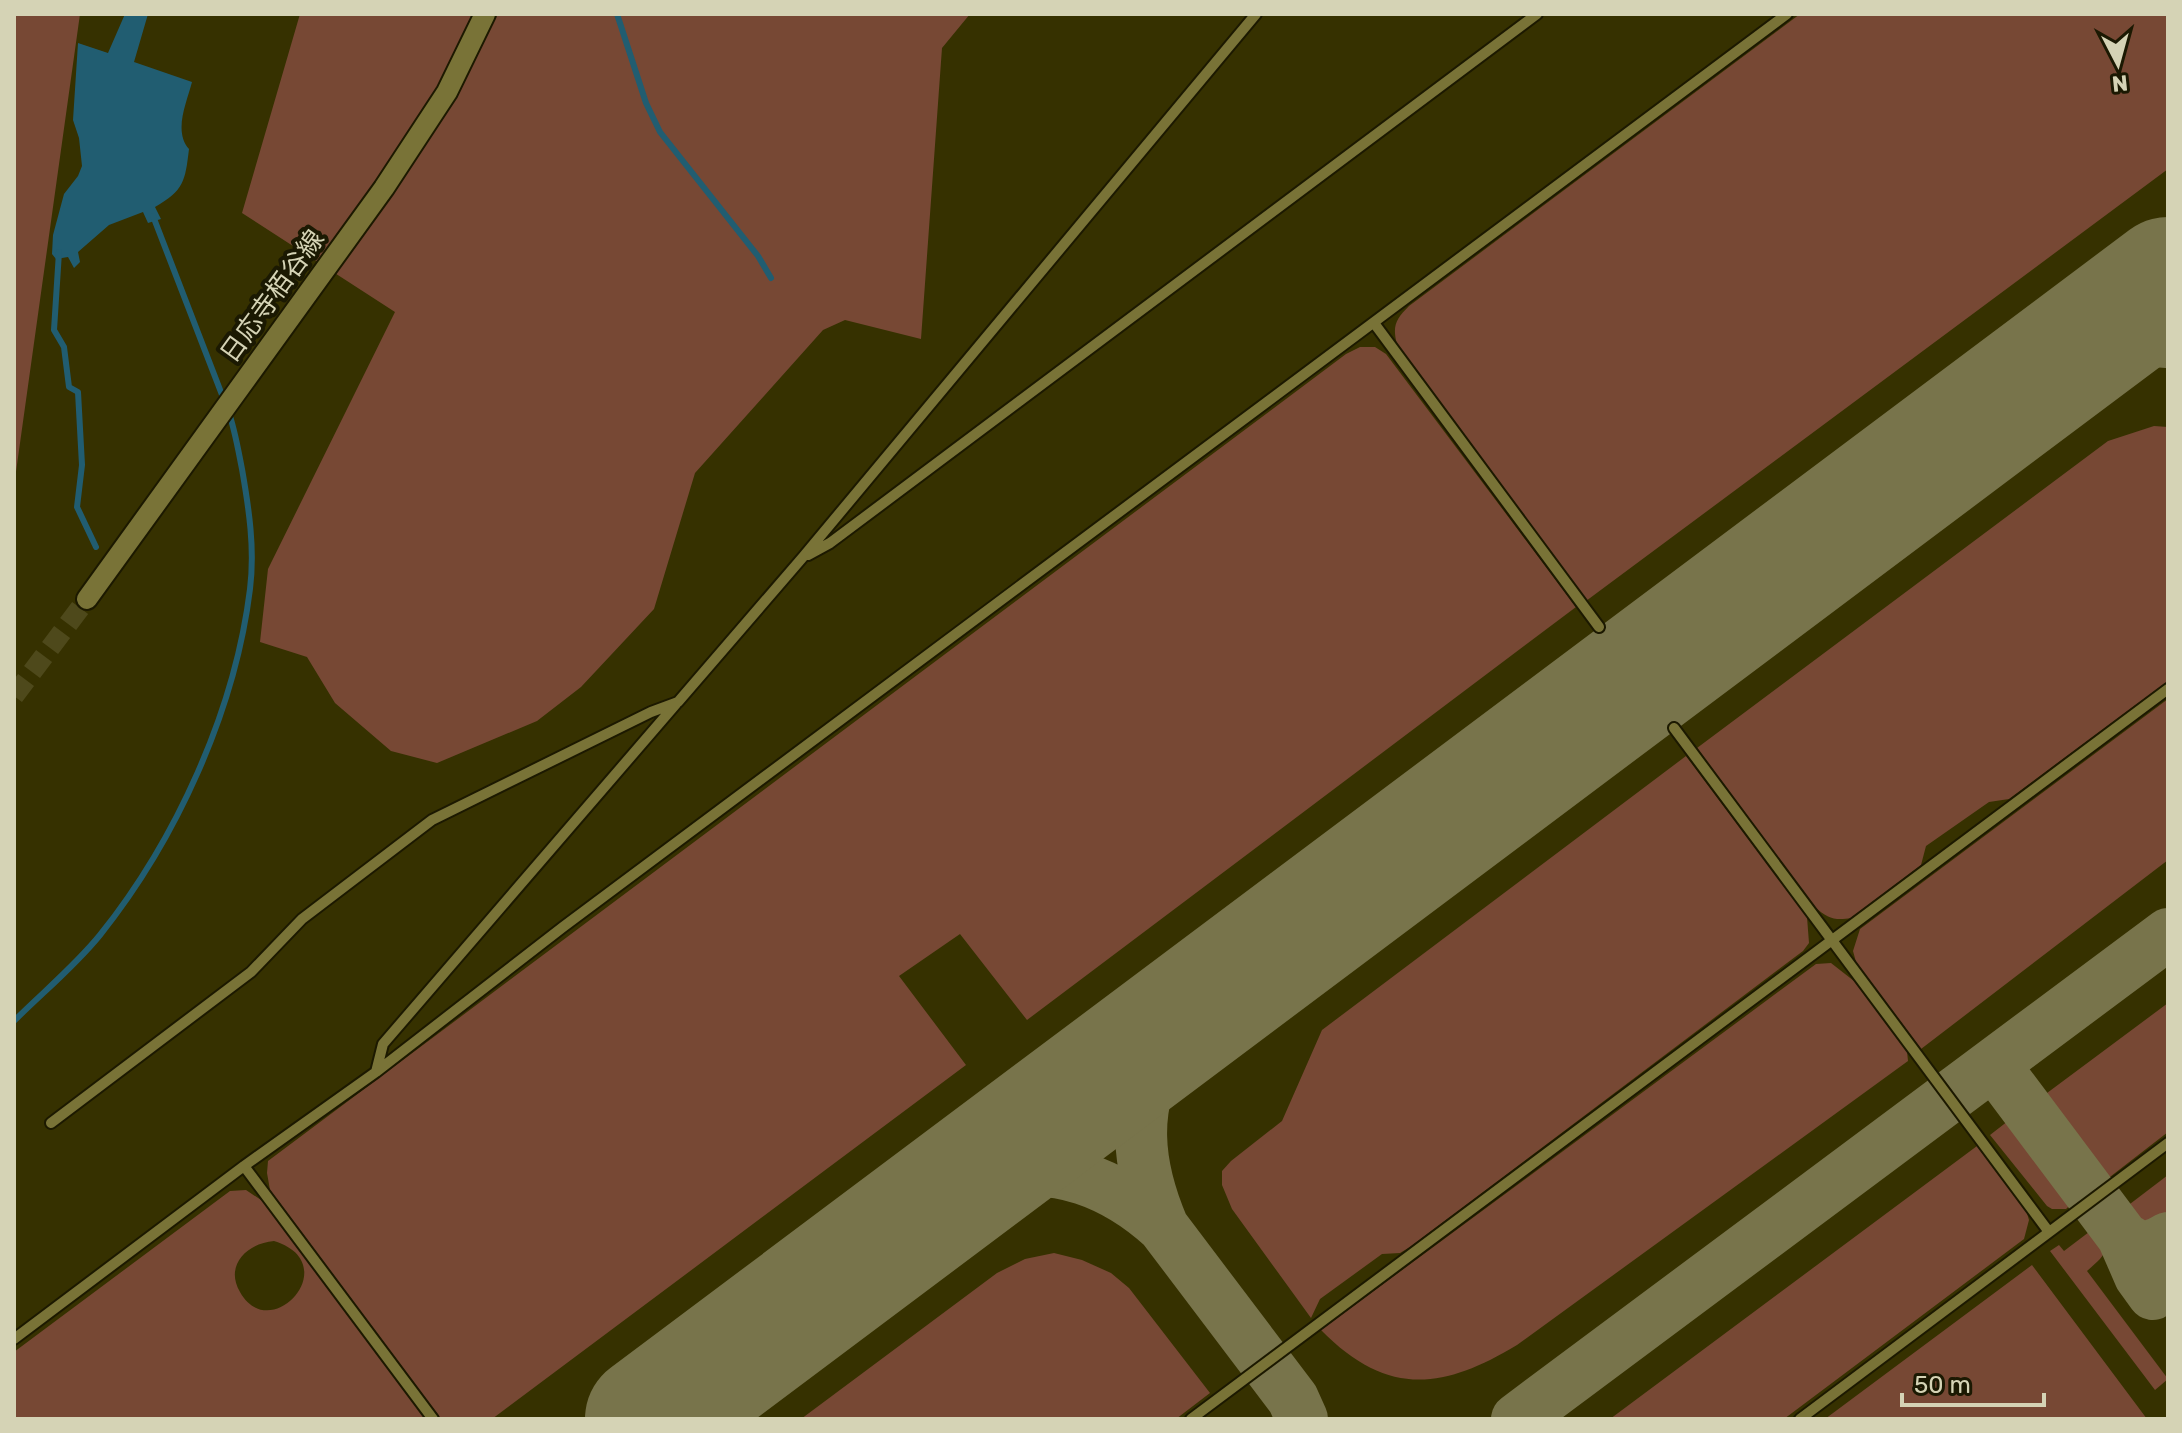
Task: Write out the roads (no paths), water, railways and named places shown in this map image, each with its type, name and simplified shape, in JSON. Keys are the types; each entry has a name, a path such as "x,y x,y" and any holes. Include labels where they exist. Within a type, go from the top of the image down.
{"main road":[{"name":"日応寺栢谷線","path":"87,599 243,379 384,188 447,92 485,14"}],"lane":[{"path":"376,1072 383,1044 803,557 1256,14"},
{"path":"803,557 830,543 1537,14"},
{"path":"14,1339 244,1166 376,1072 575,918 1787,14"},
{"path":"1374,323 1599,627"},
{"path":"1191,1419 2168,689"},
{"path":"51,1123 251,972 302,919 432,820 651,712 678,702"},
{"path":"1674,728 2049,1232"},
{"path":"1800,1419 2168,1143"},
{"path":"244,1166 433,1419"}],"water":[{"path":"125,14 148,14 134,62 192,82 182,125 184,142 189,149 186,170 177,190 155,207 161,219 148,223 143,212 109,225 78,252 80,262 74,268 68,257 56,259 52,254 53,235 64,194 82,166 79,138 73,120 78,43 108,53"}],"waterway":[{"path":"617,14 646,103 660,132 758,256 771,278"},
{"path":"153,216 224,400"},
{"path":"59,252 54,330 64,347 69,387 78,392 82,465 77,507 96,547"},
{"path":"14,1021 90,946 128,898 177,816 216,727 242,635 251,574 252,544 247,499 228,410"}],"tunnel":[{"path":"14,696 87,599"}]}
